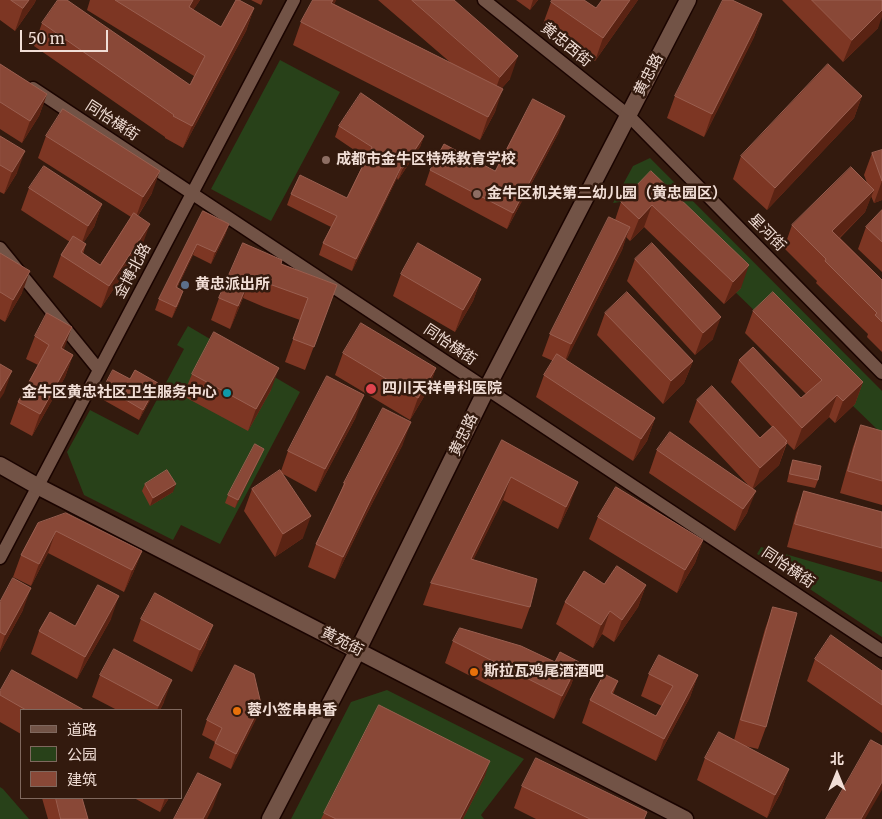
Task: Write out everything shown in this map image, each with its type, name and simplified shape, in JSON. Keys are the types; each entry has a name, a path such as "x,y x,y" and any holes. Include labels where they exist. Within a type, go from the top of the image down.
{"street":[{"name":"金博北路","path":"0,558 294,0"},
{"name":"黄忠西街","path":"484,0 629,116"},
{"name":"黄忠路","path":"270,819 358,650 487,388 688,0"},
{"name":"同怡横街","path":"24,82 882,650"},
{"name":"星河街","path":"629,116 882,373"},
{"path":"0,248 99,370"},
{"name":"黄苑街","path":"0,466 685,819"}],"green space":[{"path":"280,60 340,92 271,221 211,189"},
{"path":"650,158 882,391 882,434 639,199 613,203 633,166"},
{"path":"188,326 300,392 220,544 181,525 173,540 84,495 67,452 90,410 138,435 184,349 177,345"},
{"path":"761,547 882,582 882,637 757,554"},
{"path":"387,690 524,759 481,815 484,819 291,819 351,702"},
{"path":"0,787 3,789 29,819 0,819"}],"building":[{"path":"11,0 29,0 23,8"},
{"path":"58,0 67,0 190,85 205,56 115,0 193,0 189,7 221,27 236,0 254,8 192,126 173,116 42,23"},
{"path":"313,0 333,0 331,3 503,89 488,117 301,22"},
{"path":"412,0 454,0 518,56 500,77"},
{"path":"552,0 584,0 596,8 602,0 630,0 603,38 551,2"},
{"path":"723,0 732,0 762,14 712,114 675,96"},
{"path":"812,0 881,0 882,10 852,40"},
{"path":"0,64 47,94 30,121 0,102"},
{"path":"828,64 862,96 775,188 741,156"},
{"path":"361,93 424,136 403,168 401,167 356,259 323,243 337,216 291,194 300,175 347,198 372,147 339,126"},
{"path":"533,99 565,116 513,213 430,170 444,144 495,171"},
{"path":"63,109 160,171 143,197 46,136"},
{"path":"0,136 25,151 12,172 0,165"},
{"path":"882,150 882,181 872,153"},
{"path":"44,166 102,204 88,226 29,188"},
{"path":"851,167 874,190 832,231 882,280 882,322 875,315 877,313 792,225"},
{"path":"651,171 749,265 733,282 652,205 639,219 621,202"},
{"path":"882,210 882,242 866,227"},
{"path":"203,211 229,224 215,252 197,244 176,287 183,291 176,307 159,299"},
{"path":"134,213 150,224 109,286 61,255 73,236 86,244 81,252 100,265"},
{"path":"609,217 630,227 571,344 550,334"},
{"path":"243,243 282,260 281,264 337,285 314,347 293,339 308,298 251,276 238,306 219,298"},
{"path":"418,243 481,279 463,310 401,274"},
{"path":"652,243 721,317 703,333 635,259"},
{"path":"0,253 30,271 13,300 0,292"},
{"path":"627,292 693,361 671,381 605,313"},
{"path":"773,292 863,382 843,401 837,395 802,428 739,360 753,347 801,398 822,380 753,311"},
{"path":"47,313 72,327 61,348 73,355 40,414 18,402 49,345 35,336"},
{"path":"361,323 436,368 418,398 343,353"},
{"path":"214,332 279,368 256,409 192,374"},
{"path":"557,354 655,418 641,439 544,375"},
{"path":"0,364 12,371 0,391"},
{"path":"113,370 130,379 135,370 158,383 143,410 104,387"},
{"path":"327,376 364,395 325,469 288,451"},
{"path":"712,386 760,438 773,426 787,441 760,468 697,400"},
{"path":"383,408 411,422 343,557 316,544 344,483"},
{"path":"861,425 882,431 882,481 848,471"},
{"path":"670,432 756,491 743,509 657,450"},
{"path":"502,440 578,482 566,507 511,477 471,559 537,579 530,607 431,583"},
{"path":"255,444 264,449 238,500 228,495"},
{"path":"793,460 821,466 818,480 790,474"},
{"path":"167,470 176,484 153,498 145,484"},
{"path":"280,470 311,516 283,534 252,489"},
{"path":"616,487 703,540 685,570 598,517"},
{"path":"804,491 882,512 882,548 795,524"},
{"path":"66,513 142,551 132,570 56,531 39,564 21,555 38,523"},
{"path":"617,566 646,585 622,620 610,611 601,625 565,602 584,571 604,584"},
{"path":"13,578 31,588 5,635 0,632 0,602"},
{"path":"98,585 119,596 85,657 39,631 50,612 75,626"},
{"path":"155,593 213,625 200,650 141,619"},
{"path":"773,607 797,613 766,727 741,720"},
{"path":"460,628 521,646 555,662 560,652 579,662 562,696 453,641"},
{"path":"831,635 882,671 882,705 815,659"},
{"path":"114,649 172,680 158,706 100,675"},
{"path":"659,655 698,675 664,739 590,700 604,674 618,681 611,693 656,716 673,686 649,674"},
{"path":"235,665 254,674 261,704 236,754 215,743 222,728 207,720"},
{"path":"12,670 82,709 24,709 0,695 0,691"},
{"path":"379,705 490,761 460,819 336,819 324,813"},
{"path":"719,732 789,769 775,795 705,758"},
{"path":"871,740 882,746 882,782 861,819 826,819"},
{"path":"536,758 647,812 644,819 590,819 522,786"},
{"path":"198,773 221,784 203,819 174,819"},
{"path":"56,799 82,799 88,819 61,819"}],"place":[{"name":"成都市金牛区特殊教育学校","path":"326,160"},
{"name":"金牛区机关第二幼儿园（黄忠园区）","path":"477,194"},
{"name":"黄忠派出所","path":"185,285"},
{"name":"四川天祥骨科医院","path":"371,389"},
{"name":"金牛区黄忠社区卫生服务中心","path":"227,393"},
{"name":"斯拉瓦鸡尾酒酒吧","path":"474,672"},
{"name":"蓉小签串串香","path":"237,711"}]}
